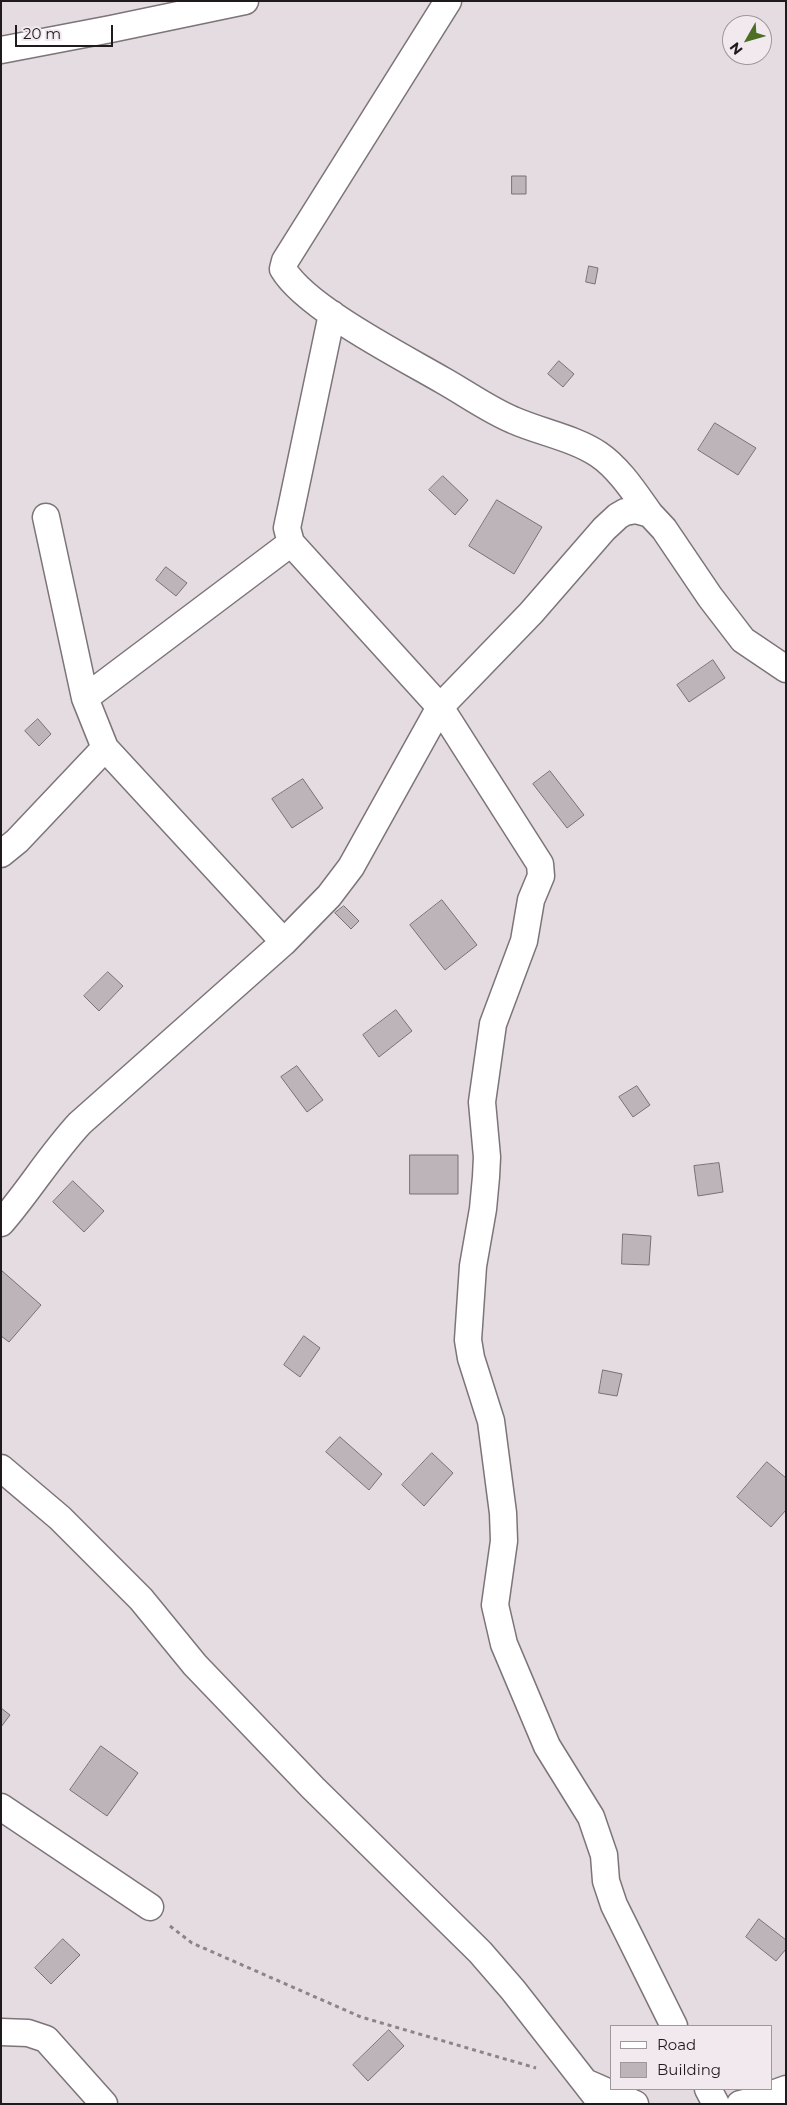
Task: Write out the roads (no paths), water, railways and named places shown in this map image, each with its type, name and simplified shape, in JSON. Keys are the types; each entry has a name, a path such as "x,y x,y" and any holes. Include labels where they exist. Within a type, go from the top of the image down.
{"street":[{"path":"1,50 111,30 245,1"},
{"path":"448,1 285,261 283,269 290,280 332,314 511,419 600,455 625,481 664,529 710,598 743,640 786,669"},
{"path":"332,314 290,510 287,528 291,543 440,707 528,848 539,860 541,870 531,900 524,941 493,1024 482,1102 487,1157 486,1177 474,1266 468,1340 471,1358 491,1422 503,1513 504,1541 495,1605 504,1644 547,1746 591,1817 604,1855 606,1880 626,1934 673,2025"},
{"path":"1,1224 22,1199 63,1141 80,1123 284,942 329,896 351,867 440,707 531,613 604,529 618,516 625,512 636,510 650,514"},
{"path":"46,517 85,698 105,748 284,942"},
{"path":"85,698 291,543"},
{"path":"1,854 17,841 105,748"},
{"path":"1,1468 60,1518 141,1599 195,1665 306,1781 480,1952 594,2094 635,2104"},
{"path":"1,1807 150,1907"},
{"path":"1,2032 28,2033 46,2039 104,2104"},
{"path":"740,2104 786,2089"},
{"path":"709,2090 716,2104"}]}
